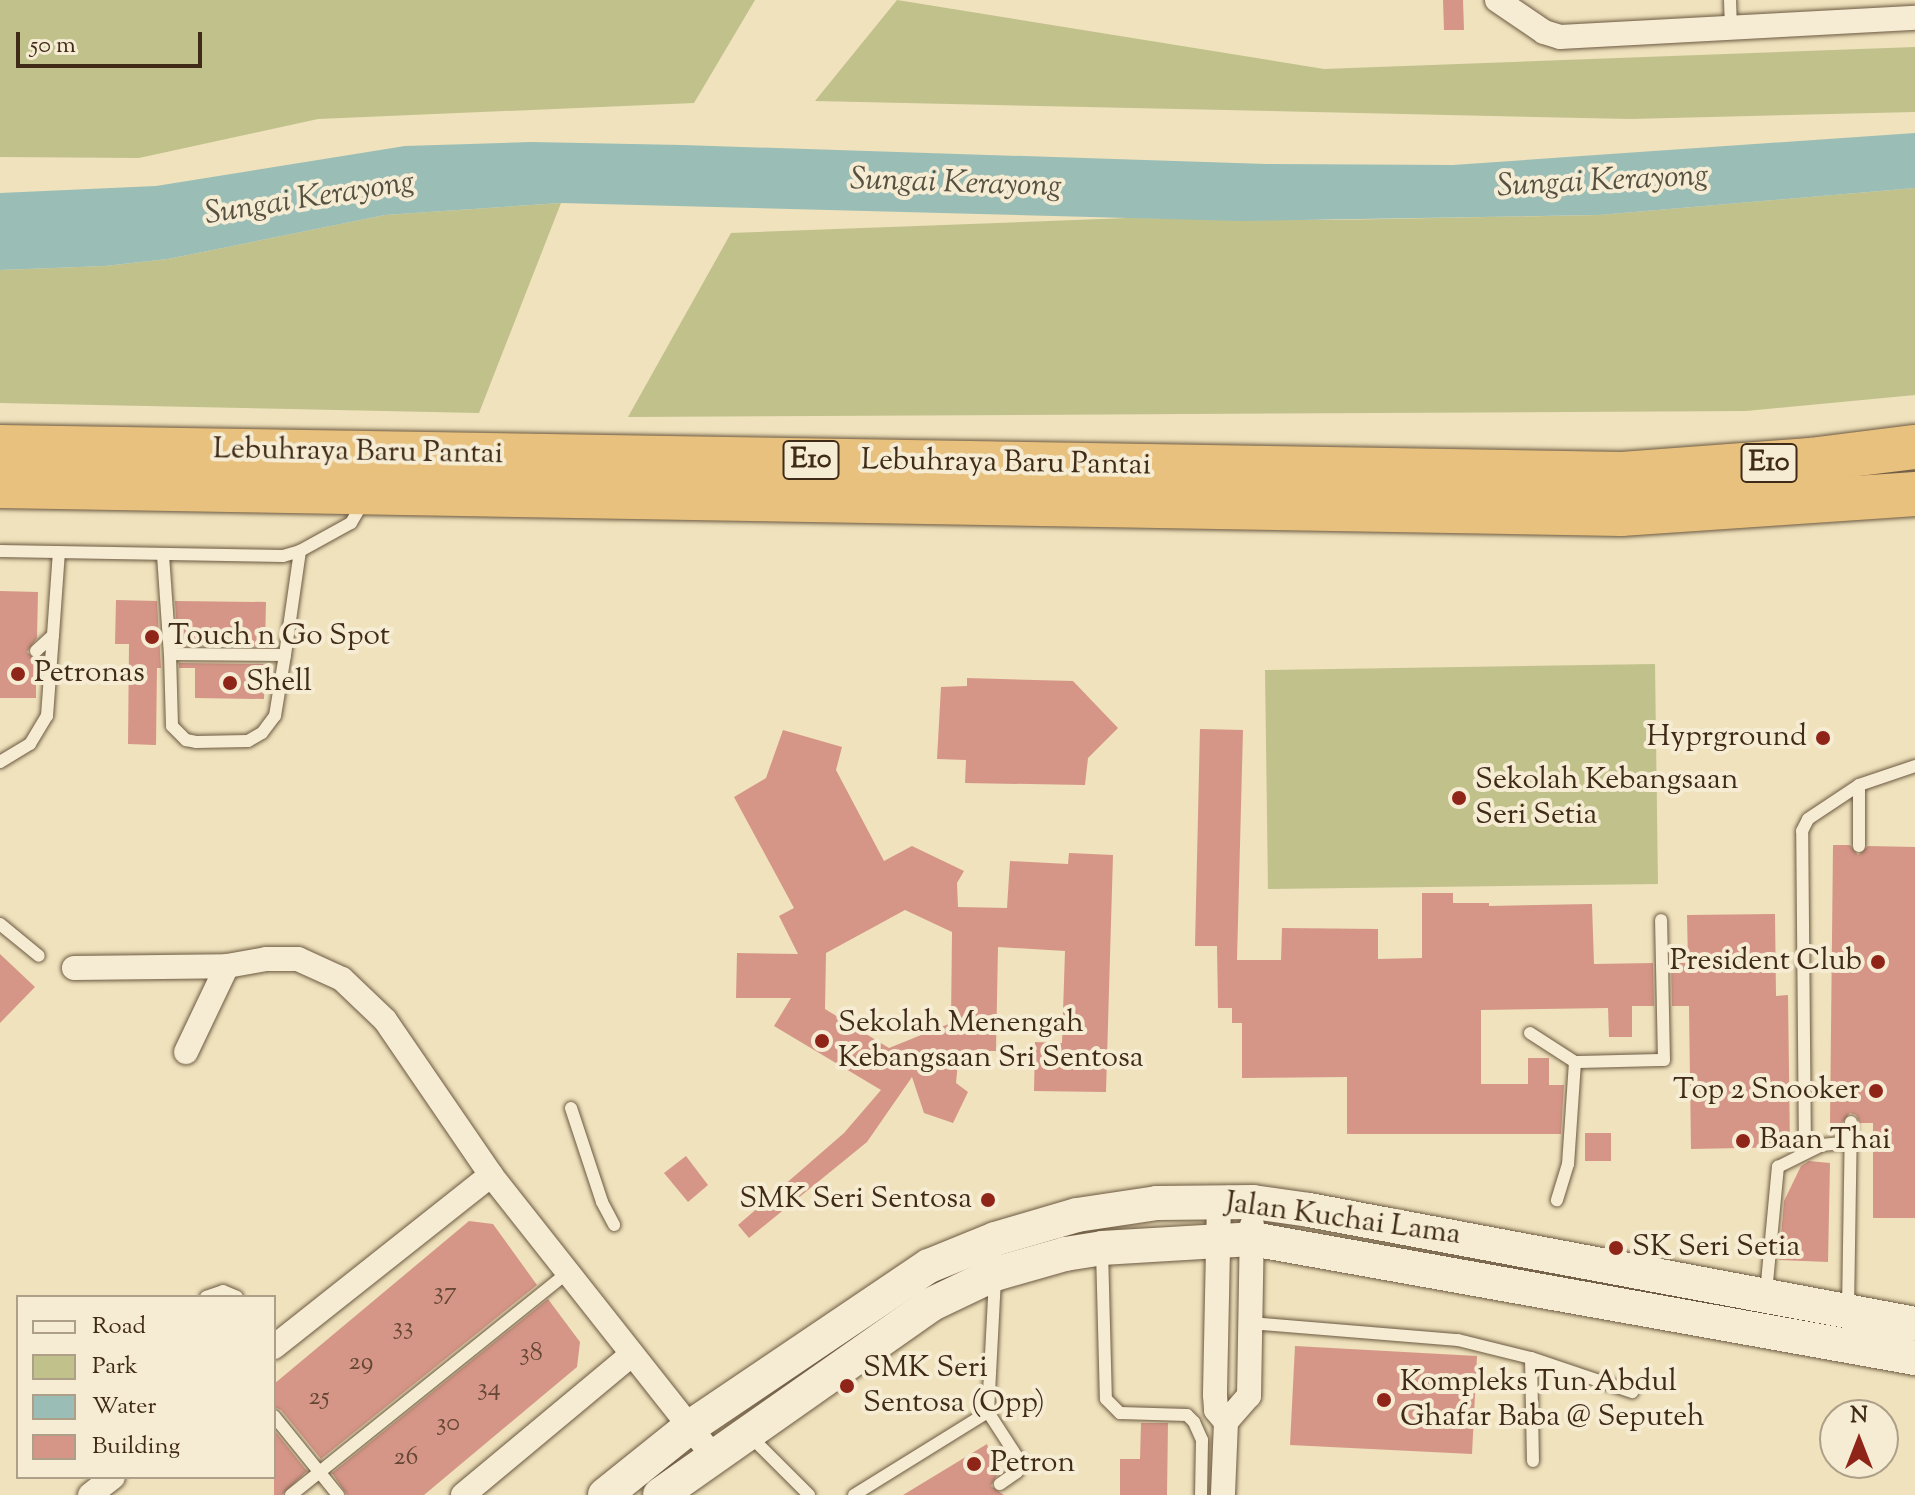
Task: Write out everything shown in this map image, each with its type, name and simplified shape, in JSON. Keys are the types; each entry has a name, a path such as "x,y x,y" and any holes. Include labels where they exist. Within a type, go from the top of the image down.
{"highway":[{"name":"Lebuhraya Baru Pantai","path":"0,447 1622,474 1810,460 1915,447"},
{"name":"Lebuhraya Baru Pantai","path":"0,486 1621,514 1915,494"}],"main road":[{"name":"Jalan Kuchai Lama","path":"605,1495 690,1427 929,1266 995,1239 1077,1215 1157,1203 1253,1202 1410,1227 1915,1324"},
{"name":"Jalan Kuchai Lama","path":"660,1495 745,1432 930,1305 995,1274 1065,1254 1102,1248 1252,1239 1915,1358"}],"street":[{"path":"1497,0 1544,32 1560,37 1915,18"},
{"path":"74,968 227,966 266,959 298,959 342,979 385,1020 491,1175 713,1456"},
{"path":"186,1052 227,966"},
{"path":"276,1342 491,1175"},
{"path":"1219,1201 1215,1395 1216,1410 1226,1422"},
{"path":"1223,1495 1226,1422 1249,1396 1253,1202"},
{"path":"463,1495 632,1354"},
{"path":"90,1495 110,1479"}],"lane":[{"path":"1730,0 1731,26"},
{"path":"0,551 267,557 300,551 351,523 369,492"},
{"path":"163,555 172,726 186,740 196,742 248,741 262,733 275,716 300,551"},
{"path":"0,762 30,744 47,716 59,552"},
{"path":"36,651 53,635"},
{"path":"170,654 285,655"},
{"path":"1805,1153 1802,831 1814,814 1859,785 1915,766"},
{"path":"1859,785 1859,846"},
{"path":"1530,1033 1575,1062 1664,1060 1661,920"},
{"path":"0,924 39,956"},
{"path":"1557,1200 1568,1164 1575,1062"},
{"path":"571,1108 602,1202 614,1225"},
{"path":"1848,1313 1851,1122"},
{"path":"1765,1297 1778,1167 1822,1145 1851,1142"},
{"path":"1102,1248 1106,1399 1120,1413 1187,1415 1194,1422 1202,1440 1201,1495"},
{"path":"291,1495 568,1272"},
{"path":"995,1274 988,1412 1019,1460 1017,1472 1000,1484"},
{"path":"212,1295 223,1291 232,1295"},
{"path":"1250,1323 1458,1340 1531,1358 1632,1392"},
{"path":"1531,1358 1533,1461"},
{"path":"854,1495 988,1412"},
{"path":"276,1418 338,1495"},
{"path":"745,1432 809,1495"}],"green space":[{"path":"0,0 755,0 694,103 318,119 139,158 0,157"},
{"path":"897,0 1324,69 1915,47 1915,112 1630,119 815,101"},
{"path":"1915,188 1915,395 1746,411 628,417 731,233 1127,218 1333,220 1599,215"},
{"path":"561,203 479,413 0,403 0,270 105,266 168,259 385,215"},
{"path":"1655,664 1658,884 1268,889 1265,670"}],"water":[{"name":"Sungai Kerayong","path":"1915,133 1915,188 1599,215 1241,221 561,203 385,215 168,259 105,266 0,270 0,193 156,186 405,146 531,142 1266,164 1453,165"}],"building":[{"path":"1443,0 1463,0 1464,30 1444,30"},
{"name":"Petronas","path":"0,591 38,592 37,638 27,652 36,660 36,698 0,698"},
{"path":"116,600 157,601 161,668 157,668 156,745 128,744 129,644 115,644"},
{"path":"175,601 266,602 265,646 178,645"},
{"path":"179,663 265,664 264,699 195,698 195,668 179,668"},
{"path":"967,678 1073,681 1118,728 1088,758 1085,785 965,783 966,760 937,759 941,687 967,686"},
{"path":"1200,729 1243,730 1237,960 1281,960 1282,928 1378,929 1378,959 1422,958 1422,893 1453,893 1453,903 1489,903 1489,906 1592,904 1594,964 1653,963 1654,1006 1632,1006 1632,1037 1609,1037 1608,1008 1481,1010 1481,1084 1528,1084 1528,1058 1549,1058 1549,1085 1564,1085 1561,1134 1347,1134 1347,1077 1242,1078 1242,1023 1232,1023 1232,1008 1218,1008 1217,946 1195,946"},
{"path":"783,730 842,747 836,770 884,861 912,846 964,871 957,883 958,907 1007,908 1010,861 1068,864 1069,853 1113,855 1106,1092 1034,1091 1035,1042 1062,1043 1065,951 998,947 996,1051 959,1051 956,1083 968,1092 953,1123 924,1113 912,1077 867,1142 749,1238 738,1225 844,1133 881,1090 774,1026 791,998 736,998 737,953 798,954 779,916 794,908 734,797 766,778","holes":["905,910 952,932 951,1023 889,1048 825,1009 826,953"]},
{"path":"1833,845 1850,845 1858,855 1868,846 1915,847 1915,1218 1873,1218 1873,1123 1860,1123 1856,1115 1850,1113 1842,1123 1830,1123"},
{"path":"1775,914 1776,996 1788,995 1790,1147 1691,1149 1689,1006 1672,1006 1671,963 1688,963 1687,915"},
{"path":"0,954 35,987 0,1023"},
{"path":"1585,1133 1611,1133 1611,1161 1585,1161"},
{"path":"686,1156 708,1185 688,1202 664,1173"},
{"path":"1809,1161 1830,1163 1828,1262 1779,1260 1784,1201 1801,1166"},
{"path":"469,1221 493,1224 537,1285 321,1459 276,1408 276,1382"},
{"path":"548,1299 580,1342 577,1367 424,1495 347,1495 332,1473"},
{"name":"Kompleks Tun Abdul Ghafar Baba @ Seputeh","path":"1295,1346 1477,1356 1472,1454 1290,1445"},
{"path":"1141,1423 1168,1423 1167,1495 1120,1495 1120,1459 1140,1459"},
{"path":"276,1432 307,1471 282,1495 274,1495"},
{"name":"Petron","path":"987,1444 997,1475 991,1486 1004,1495 903,1495"}],"place":[{"name":"Touch n Go Spot","path":"152,637"},
{"name":"Petronas","path":"18,674"},
{"name":"Shell","path":"230,683"},
{"name":"Hyprground","path":"1823,738"},
{"name":"Sekolah Kebangsaan Seri Setia","path":"1459,798"},
{"name":"President Club","path":"1878,962"},
{"name":"Sekolah Menengah Kebangsaan Sri Sentosa","path":"822,1041"},
{"name":"Top 2 Snooker","path":"1876,1091"},
{"name":"Baan Thai","path":"1743,1141"},
{"name":"SMK Seri Sentosa","path":"988,1200"},
{"name":"SK Seri Setia","path":"1616,1248"},
{"name":"SMK Seri Sentosa (Opp)","path":"847,1386"},
{"name":"Kompleks Tun Abdul Ghafar Baba @ Seputeh","path":"1384,1400"},
{"name":"Petron","path":"974,1464"}]}
